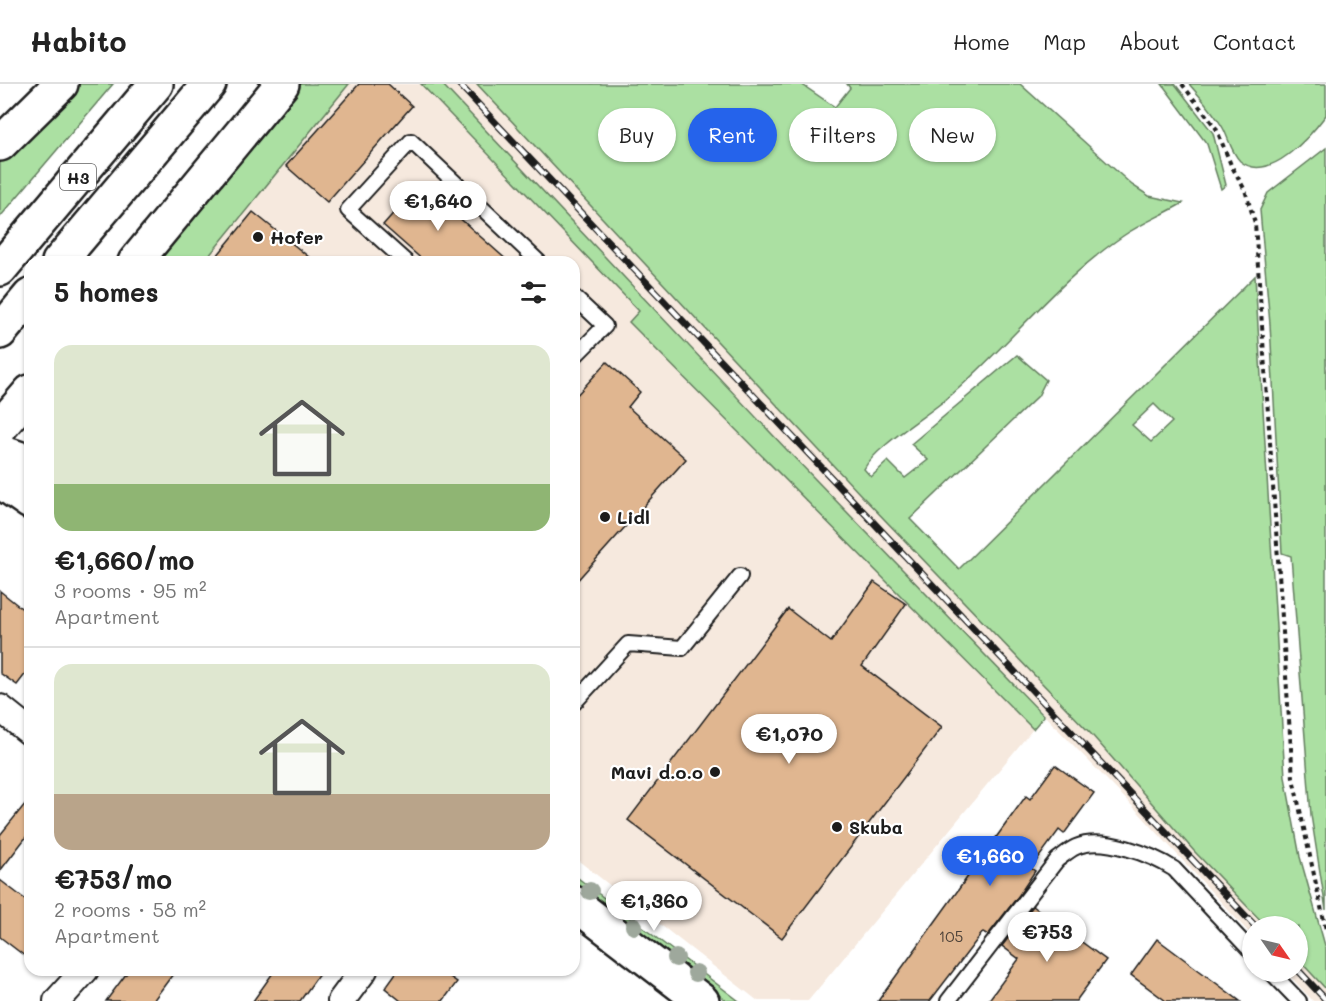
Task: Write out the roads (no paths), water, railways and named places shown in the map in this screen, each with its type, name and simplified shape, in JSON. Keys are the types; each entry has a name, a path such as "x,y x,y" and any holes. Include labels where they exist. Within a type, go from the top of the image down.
{"main road":[{"path":"0,144 61,84"},
{"name":"H3","path":"0,269 156,84"},
{"name":"H3","path":"64,256 209,84"},
{"path":"140,256 282,84"},
{"path":"0,332 24,304"},
{"path":"0,427 24,399"},
{"path":"0,452 24,460"},
{"path":"0,481 24,498"},
{"path":"580,908 702,1001"}],"street":[{"path":"0,708 24,727"},
{"path":"57,1001 80,976"},
{"path":"341,1001 360,976"}],"lane":[{"path":"399,256 348,210 411,141 533,256"},
{"path":"580,303 605,326 580,351"},
{"path":"580,696 628,644 682,648 740,576"},
{"path":"948,1001 1057,860 1077,846 1101,844 1131,849 1158,859 1174,869 1242,941"},
{"path":"1281,982 1299,1001"}],"railway":[{"path":"459,84 1246,916"},
{"path":"1308,981 1326,1000"}],"place":[{"name":"Hofer","path":"258,237"},
{"name":"Lidl","path":"605,517"},
{"name":"Mavi d.o.o","path":"715,772"},
{"name":"Skuba","path":"837,827"}]}
